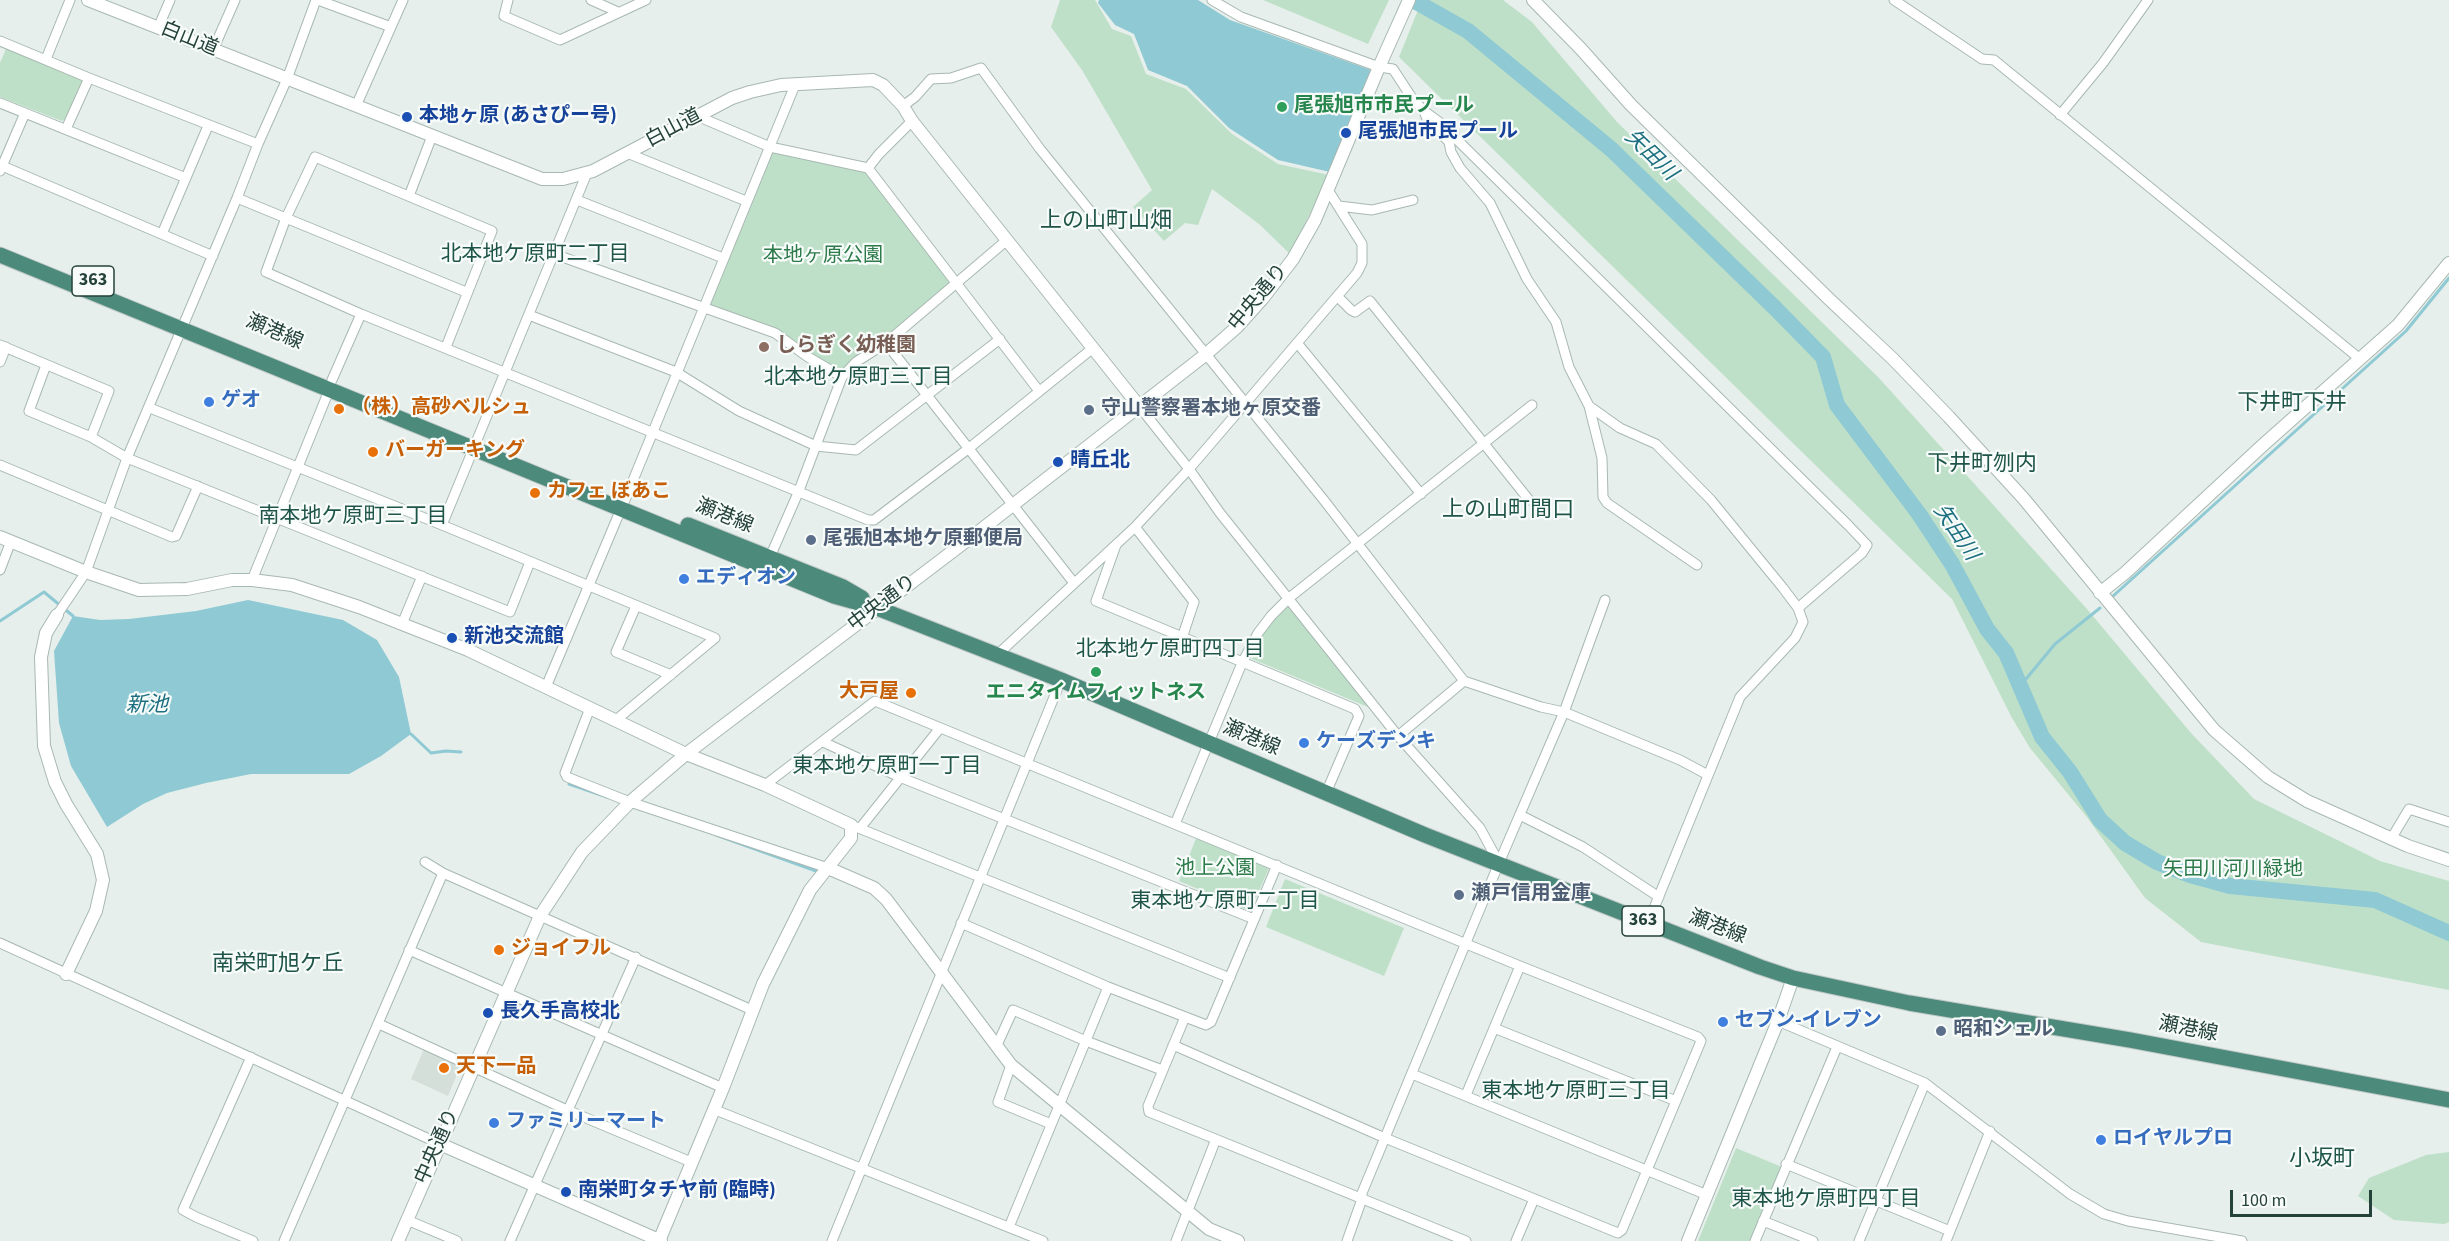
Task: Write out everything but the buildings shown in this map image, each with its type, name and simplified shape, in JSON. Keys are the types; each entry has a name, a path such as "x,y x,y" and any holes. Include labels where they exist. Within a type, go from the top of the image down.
{"highway":[{"name":"363","path":"0,244 185,324"},
{"name":"363","path":"0,255 185,324"},
{"name":"瀬港線","path":"185,324 623,504 834,596 877,608 1061,680 1326,793 1760,967 1793,978 1909,1003 2130,1040 2449,1100"},
{"name":"瀬港線","path":"623,504 770,557 843,587 877,608"}],"street":[{"path":"46,59 70,0"},
{"name":"白山道","path":"88,0 542,179 562,179 587,173 732,98 750,92 795,85 873,80 883,85 903,106 912,121 1139,406"},
{"path":"158,28 170,0"},
{"path":"213,50 234,0"},
{"path":"66,974 96,911 103,880 97,854 62,797 44,746 41,657 46,633 86,572 128,458 287,79 317,0 391,27"},
{"path":"356,106 403,0"},
{"path":"508,0 504,16 560,40 646,0"},
{"path":"591,0 618,12"},
{"path":"1212,0 1241,17 1379,67 1393,69 1412,98 1424,111 1439,122 1867,545 1862,553 1798,608"},
{"name":"中央通り","path":"398,1241 540,916 554,891 582,852 630,802 686,754 1012,505 1205,355 1237,327 1293,259 1315,220 1409,0"},
{"path":"1533,0 1631,105 1893,359 2024,499 2214,730 2268,777 2307,801 2391,839 2449,860"},
{"path":"1894,0 1982,59 1994,60 2360,359"},
{"path":"2060,115 2103,63 2148,0"},
{"path":"0,52 2,41 208,126 258,144"},
{"path":"903,106 931,80 951,78 981,68 1040,149 1358,544 1464,681 1541,707 1564,711 1680,760 1708,775"},
{"path":"66,129 89,78"},
{"path":"546,687 795,85"},
{"path":"0,103 186,178"},
{"path":"1424,111 1426,118 1449,142 1451,152 1460,168 1490,203 1527,279 1556,322 1569,367 1589,406 1602,458 1603,496 1606,503 1696,565"},
{"path":"25,112 1,167 213,256"},
{"path":"697,116 770,147 868,168 1039,391"},
{"path":"868,168 912,121"},
{"path":"162,234 208,126"},
{"path":"409,196 432,136"},
{"path":"627,153 746,201"},
{"path":"446,347 492,231 315,157 286,219 266,272 361,314 868,520 874,520 968,449 1093,348"},
{"path":"442,525 507,372 587,173"},
{"path":"997,655 1135,526 1189,469 1246,406 1357,273 1362,263 1363,252 1356,232 1328,190"},
{"path":"237,198 466,292"},
{"path":"1339,206 1372,210 1388,208 1413,200"},
{"path":"577,201 723,258"},
{"path":"770,557 798,493 842,377 856,362 886,343 1007,240"},
{"path":"555,254 775,333 808,357 842,377"},
{"path":"2100,593 2125,573 2263,445 2398,325 2449,263"},
{"path":"1338,297 1355,312 1370,301 1529,500"},
{"path":"252,580 361,314"},
{"path":"529,315 676,372 739,411 816,446 856,450 1000,339"},
{"path":"886,343 925,396 1074,583"},
{"path":"1298,344 1420,494"},
{"path":"0,362 3,346 109,391 91,437"},
{"path":"46,365 28,411 91,437 128,458 510,612 530,562"},
{"path":"1175,824 1242,663 1258,633 1289,598 1532,405"},
{"path":"1139,406 1189,469 1220,513 1398,736 1480,828 1499,863"},
{"path":"1589,406 1620,428 1656,444 1743,536 1798,608 1803,621 1795,638 1740,697 1648,923"},
{"path":"150,408 715,638 616,720"},
{"path":"0,465 172,537 176,536 198,486"},
{"path":"1135,526 1194,602 1182,638"},
{"path":"0,570 6,539 86,572 139,590 187,589 232,580 252,580 292,585 359,607 468,650 686,754 765,785 979,878 1230,978"},
{"path":"1116,542 1096,601 1355,710 1359,716 1326,793"},
{"path":"402,624 422,576"},
{"path":"1347,1241 1362,1193 1564,711 1605,600"},
{"path":"636,606 616,652 671,675"},
{"path":"832,1241 1061,680"},
{"path":"1398,736 1464,681"},
{"path":"765,785 875,700 1466,944 1698,1037 1701,1041 1648,1172 1622,1230 1618,1233 1385,1138 1173,1045"},
{"path":"591,708 565,775 630,802 828,868 880,893 1011,1065 1209,1229 1239,1241"},
{"path":"0,943 440,1144 659,1241 723,1088 752,1010 810,890 851,838 856,826 902,778 940,728"},
{"path":"823,742 902,778 1254,919"},
{"path":"2391,839 2409,809 2449,822"},
{"path":"1520,815 1583,847 1659,897"},
{"path":"425,862 443,873 752,1010"},
{"path":"960,923 1108,987 1206,1025 1211,1022 1277,865"},
{"path":"284,1241 443,873"},
{"path":"409,950 723,1088"},
{"path":"510,1241 636,957"},
{"path":"1466,1095 1520,966"},
{"path":"1688,1241 1778,1021 1793,978"},
{"path":"1009,1227 1108,987"},
{"path":"997,1046 1013,1010 1162,1070"},
{"path":"1185,1017 1147,1110 1466,1241"},
{"path":"1778,1021 1925,1083 2070,1194 2104,1214 2128,1221 2242,1241"},
{"path":"379,1024 567,1110 691,1162"},
{"path":"1494,1028 1676,1101"},
{"path":"1755,1241 1836,1047"},
{"path":"251,1057 183,1210 253,1241"},
{"path":"1011,1065 998,1102 1051,1124"},
{"path":"1412,1074 1707,1196"},
{"path":"1859,1241 1925,1083"},
{"path":"713,1109 1043,1241"},
{"path":"1946,1241 1990,1131"},
{"path":"1176,1241 1216,1139"},
{"path":"1786,1164 1950,1231"},
{"path":"1516,1241 1534,1198"},
{"path":"407,1220 458,1241"},
{"path":"1762,1221 1813,1241"}],"shaded area":[{"path":"425,1047 460,1062 448,1096 411,1079"}],"green space":[{"path":"1060,0 1095,0 1112,29 1131,36 1146,74 1186,89 1232,134 1278,164 1329,175 1290,254 1259,224 1212,189 1198,225 1185,223 1164,241 1133,207 1152,190 1082,70 1051,27"},
{"path":"1263,0 1389,0 1368,44"},
{"name":"矢田川河川緑地","path":"1422,0 1503,0 1532,22 1617,122 1879,378 2087,609 2191,733 2254,799 2380,861 2449,881 2449,990 2201,942 2145,898 2086,816 2030,748 2012,718 1952,599 1399,57"},
{"path":"6,49 83,80 66,119 62,121 0,97 0,63"},
{"name":"本地ヶ原公園","path":"770,147 868,168 956,283 842,377 775,333 704,306"},
{"path":"1288,603 1369,704 1368,707 1252,659 1261,635"},
{"name":"池上公園","path":"1197,836 1269,868 1250,911 1179,881"},
{"path":"1285,879 1404,928 1384,976 1266,927"},
{"path":"1736,1148 1782,1167 1751,1241 1698,1241"},
{"path":"2449,1152 2449,1222 2444,1224 2394,1220 2358,1196 2369,1178 2426,1155"}],"water":[{"name":"尾張旭市市民プール","path":"1099,0 1198,0 1230,20 1371,70 1330,172 1278,160 1229,128 1187,86 1148,70 1134,34 1115,25 1098,3"},
{"name":"新池","path":"248,600 343,620 377,640 399,677 411,734 381,756 349,774 251,774 206,783 167,793 143,804 107,827 71,766 59,723 54,651 73,616 100,620 129,619 196,611"}],"waterway":[{"name":"矢田川","path":"1413,0 1468,31 1611,149 1823,357 1837,405 1919,514 1952,564 1987,629 2006,653 2042,737 2070,772 2100,820 2125,843 2157,862 2190,875 2230,886 2375,900 2449,933"},
{"path":"2112,597 2406,331 2449,278"},
{"path":"0,621 44,592 73,616"},
{"path":"2021,685 2055,644 2100,608"},
{"path":"411,734 431,753 461,752"},
{"path":"569,784 607,797"},
{"path":"716,835 819,872"}],"place":[{"name":"尾張旭市市民プール","path":"1282,107"},
{"name":"本地ヶ原 (あさぴー号)","path":"407,117"},
{"name":"尾張旭市民プール","path":"1346,133"},
{"name":"しらぎく幼稚園","path":"764,347"},
{"name":"ゲオ","path":"209,402"},
{"name":"（株）高砂ベルシュ","path":"339,409"},
{"name":"守山警察署本地ヶ原交番","path":"1089,410"},
{"name":"バーガーキング","path":"373,452"},
{"name":"晴丘北","path":"1058,462"},
{"name":"カフェ ぼあこ","path":"535,493"},
{"name":"尾張旭本地ケ原郵便局","path":"811,540"},
{"name":"エディオン","path":"684,579"},
{"name":"新池交流館","path":"452,638"},
{"name":"エニタイムフィットネス","path":"1096,672"},
{"name":"大戸屋","path":"911,693"},
{"name":"ケーズデンキ","path":"1304,743"},
{"name":"瀬戸信用金庫","path":"1459,895"},
{"name":"ジョイフル","path":"499,950"},
{"name":"長久手高校北","path":"488,1013"},
{"name":"セブン-イレブン","path":"1723,1022"},
{"name":"昭和シェル","path":"1941,1031"},
{"name":"天下一品","path":"444,1068"},
{"name":"ファミリーマート","path":"494,1123"},
{"name":"ロイヤルプロ","path":"2101,1140"},
{"name":"南栄町タチヤ前 (臨時)","path":"566,1192"}],"district":[{"name":"上の山町山畑","path":"1106,222"},
{"name":"北本地ケ原町二丁目","path":"535,255"},
{"name":"北本地ケ原町三丁目","path":"858,378"},
{"name":"下井町下井","path":"2292,404"},
{"name":"下井町刎内","path":"1982,465"},
{"name":"上の山町間口","path":"1508,511"},
{"name":"南本地ケ原町三丁目","path":"353,517"},
{"name":"北本地ケ原町四丁目","path":"1170,650"},
{"name":"東本地ケ原町一丁目","path":"887,767"},
{"name":"東本地ケ原町二丁目","path":"1225,902"},
{"name":"南栄町旭ケ丘","path":"278,965"},
{"name":"東本地ケ原町三丁目","path":"1576,1092"},
{"name":"小坂町","path":"2322,1160"},
{"name":"東本地ケ原町四丁目","path":"1826,1200"}]}
